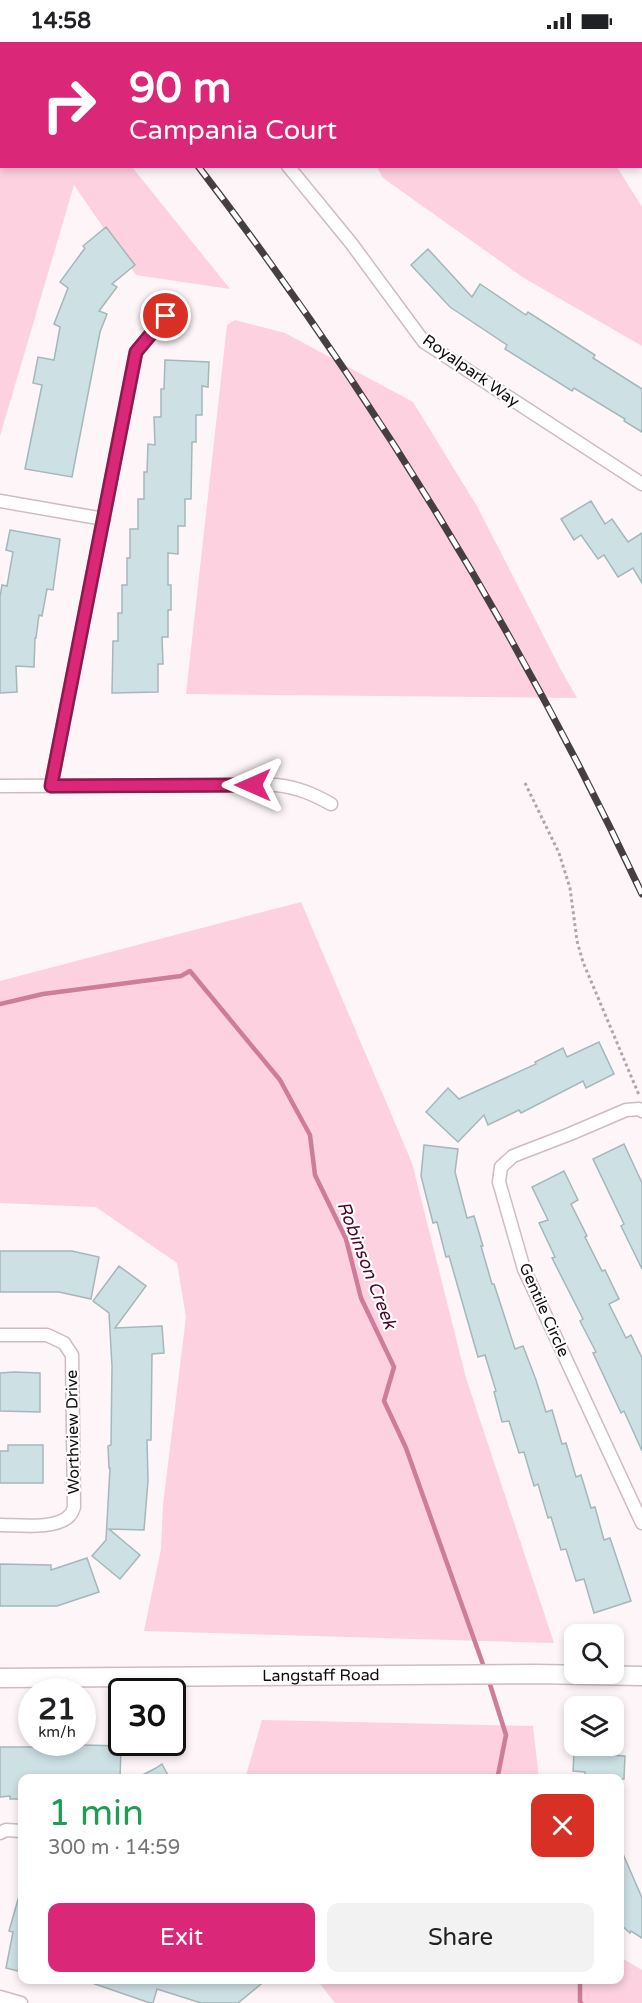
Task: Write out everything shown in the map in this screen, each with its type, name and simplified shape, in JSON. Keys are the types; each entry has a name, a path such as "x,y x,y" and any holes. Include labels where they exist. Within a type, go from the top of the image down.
{"street":[{"name":"Royalpark Way","path":"290,168 351,243 424,342 642,484"},
{"path":"51,786 136,352 166,316"},
{"path":"0,501 104,519"},
{"path":"0,786 276,785 293,787 331,804"},
{"name":"Gentile Circle","path":"642,1111 627,1110 513,1156 501,1167 499,1182 524,1269 642,1523"},
{"name":"Worthview Drive","path":"0,1335 48,1335 63,1343 72,1355 74,1507 70,1516 51,1525 0,1525"},
{"name":"Langstaff Road","path":"0,1678 535,1674 642,1676"},
{"path":"0,1833 6,1830 18,1831"},
{"path":"0,1997 21,2003"}],"path":[{"path":"525,783 559,853 570,888 576,933 583,962 639,1092"}],"shaded area":[{"path":"0,168 133,168 230,289 136,275 74,185 0,436"},
{"path":"378,168 618,168 642,207 642,346 524,278 383,178"},
{"path":"235,320 285,333 413,402 478,508 577,698 186,694 227,325"},
{"path":"301,902 412,1163 466,1378 554,1643 144,1631 161,1549 163,1505 186,1317 177,1263 96,1207 0,1203 0,981"},
{"path":"262,1720 533,1726 538,1774 246,1774"},
{"path":"624,1959 642,1970 642,2003 335,2003 320,1984 624,1984"}],"building":[{"path":"106,227 135,265 112,284 117,287 99,311 107,314 100,332 72,477 25,469 42,385 33,383 38,357 54,360 60,327 54,324 68,288 60,282 85,248 83,246"},
{"path":"428,249 472,297 480,284 526,315 528,312 595,355 593,358 642,389 642,432 574,388 572,391 505,349 507,345 450,307 411,265"},
{"path":"165,360 209,362 208,387 202,386 202,415 196,415 196,442 192,442 191,499 185,499 185,526 178,526 178,554 168,553 171,610 168,610 168,637 162,637 163,664 158,664 158,692 112,693 113,641 118,641 118,613 122,613 122,585 127,585 130,529 138,529 138,499 144,499 144,472 147,472 148,444 155,445 154,417 161,417 161,389 164,389"},
{"path":"591,501 605,524 612,519 628,542 642,533 642,583 633,568 618,577 604,555 598,559 581,535 574,540 561,519"},
{"path":"10,530 60,539 53,590 47,589 42,616 39,615 34,667 16,666 17,692 0,693 0,597 2,585 7,586 13,552 6,550"},
{"path":"599,1042 614,1074 586,1088 583,1081 521,1113 519,1110 488,1125 484,1115 458,1142 426,1112 448,1088 459,1099 536,1064 535,1062 563,1048 567,1057"},
{"path":"624,1144 642,1183 642,1269 621,1226 624,1224 593,1159"},
{"path":"424,1145 458,1149 455,1172 467,1218 474,1216 492,1284 494,1284 515,1349 523,1346 546,1412 552,1410 562,1444 566,1443 576,1477 581,1475 591,1508 595,1507 604,1540 610,1538 631,1601 594,1613 584,1579 576,1581 566,1549 561,1550 538,1484 534,1486 524,1452 519,1453 509,1421 502,1422 494,1392 496,1391 485,1355 478,1357 449,1256 446,1257 437,1222 433,1223 421,1176"},
{"path":"564,1171 578,1200 571,1204 587,1236 585,1237 619,1299 609,1304 626,1338 631,1335 642,1358 642,1451 593,1353 596,1352 580,1321 583,1319 552,1258 555,1257 539,1223 548,1220 532,1187"},
{"path":"0,1251 72,1251 99,1257 91,1299 59,1292 0,1292"},
{"path":"119,1266 146,1286 115,1328 162,1326 164,1353 152,1354 151,1440 147,1440 148,1481 144,1530 109,1529 140,1555 120,1579 92,1556 106,1540 112,1366 109,1313 93,1301"},
{"path":"0,1373 40,1373 40,1412 0,1411"},
{"path":"8,1445 43,1445 43,1483 0,1483 0,1451 8,1451"},
{"path":"87,1558 99,1592 57,1606 0,1606 0,1564 51,1565 51,1570"},
{"path":"96,1745 108,1746 108,1756 121,1756 120,1774 18,1774 18,1799 10,1799 10,1796 0,1797 0,1747 18,1747 18,1756 96,1756"},
{"path":"574,1756 625,1756 624,1779 624,1774 585,1774 585,1772 573,1771"},
{"path":"162,1764 167,1774 145,1774"},
{"path":"624,1856 642,1898 642,1938 631,1931 630,1933 624,1928"},
{"path":"18,1900 18,1971 6,1968 13,1932 9,1931"},
{"path":"95,1984 261,1984 238,2003 201,2003 157,1989 153,2003"}],"waterway":[{"name":"Robinson Creek","path":"0,1004 43,994 181,976 190,971 280,1080 310,1135 315,1175 346,1239 361,1298 394,1367 384,1401 406,1448 485,1670"},
{"name":"Robinson Creek","path":"488,1678 506,1735 498,1774"},
{"name":"Robinson Creek","path":"580,1984 581,2003"}],"railway":[{"path":"199,168 324,339 440,518 546,703 642,894"}],"route":[{"path":"166,316 136,352 51,786 253,785"}]}
